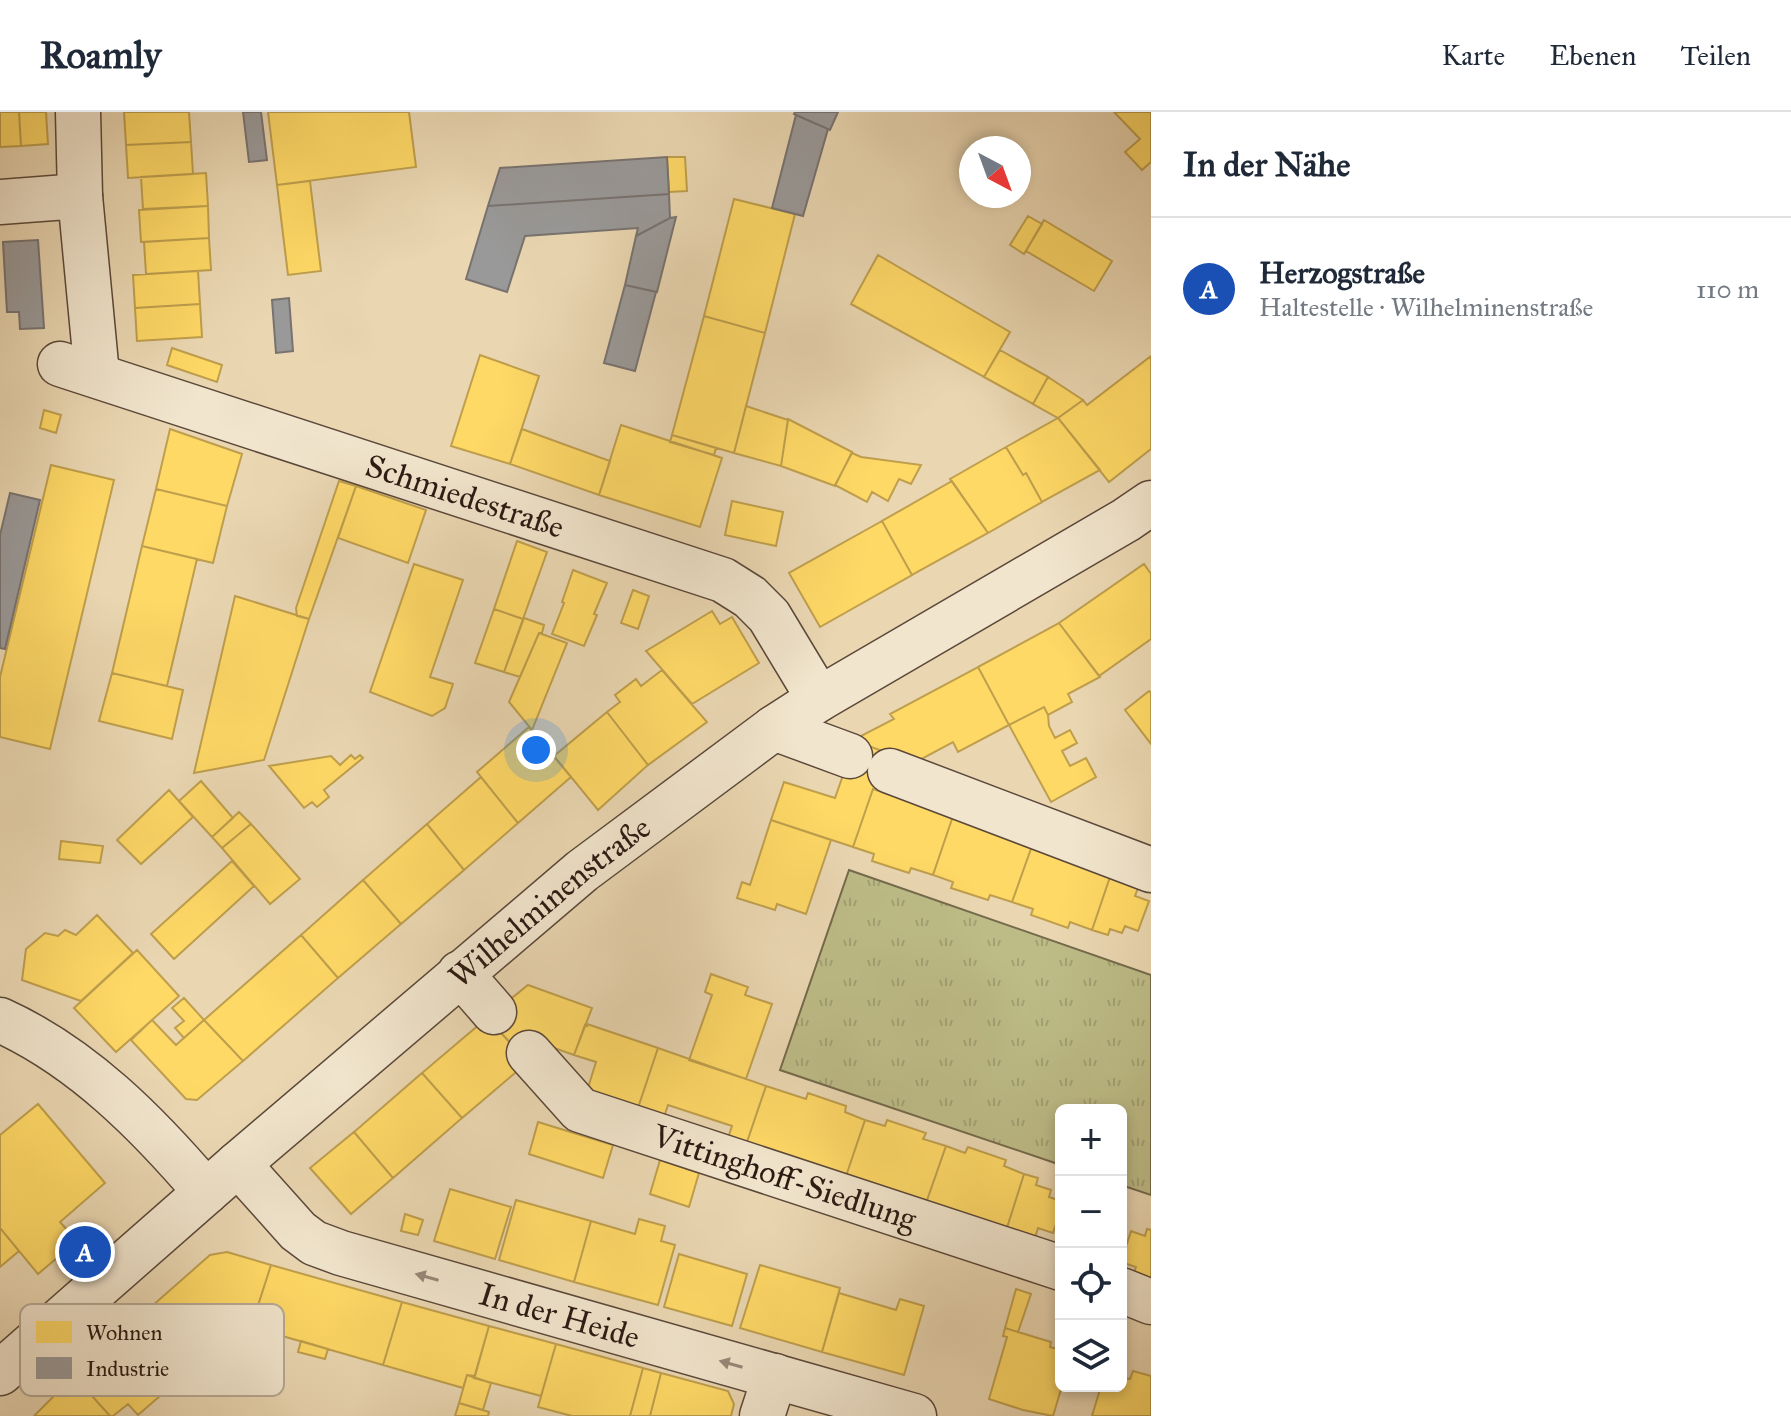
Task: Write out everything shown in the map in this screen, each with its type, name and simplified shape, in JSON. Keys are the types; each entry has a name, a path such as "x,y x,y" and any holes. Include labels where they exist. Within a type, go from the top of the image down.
{"street":[{"path":"0,202 80,196 78,112"},
{"name":"Schmiedestraße","path":"80,196 79,370 723,580 750,597 769,616 819,699"},
{"name":"Wilhelminenstraße","path":"79,1304 582,871 774,728 1151,503"},
{"path":"774,728 850,756"},
{"path":"890,771 1151,870"},
{"path":"460,973 494,1012"},
{"name":"In der Heide","path":"0,1020 23,1030 73,1062 165,1144 222,1178 314,1243 769,1396 914,1416"},
{"name":"Vittinghoff-Siedlung","path":"529,1053 580,1110 1055,1266"},
{"path":"1127,1292 1151,1302"},
{"name":"Wilhelminenstraße","path":"0,1373 20,1355"}],"green space":[{"path":"849,870 1151,975 1151,1195 1127,1187 1127,1104 1055,1104 1055,1163 780,1070"}],"building: Wohnen":[{"path":"0,112 19,112 21,146 0,147"},
{"path":"19,112 46,112 48,144 21,146"},
{"path":"124,112 189,112 191,142 126,145"},
{"path":"268,112 409,112 416,167 277,185"},
{"path":"1114,112 1151,112 1151,162 1142,170 1125,152 1140,139"},
{"path":"191,142 193,174 128,178 126,145"},
{"path":"667,157 685,157 687,191 669,192"},
{"path":"206,173 208,206 143,209 141,177"},
{"path":"310,181 321,271 288,275 277,185"},
{"path":"734,199 795,214 765,333 704,316"},
{"path":"208,206 209,238 141,242 139,210"},
{"path":"1028,216 1042,224 1024,254 1010,245"},
{"path":"1044,220 1112,261 1094,291 1026,251"},
{"path":"209,238 211,270 146,274 144,242"},
{"path":"878,255 1010,332 984,377 851,304"},
{"path":"198,271 200,304 135,308 133,275"},
{"path":"200,304 202,337 137,341 135,308"},
{"path":"704,316 765,333 734,453 672,435"},
{"path":"172,348 222,365 217,382 167,365"},
{"path":"1000,350 1048,377 1033,404 984,377"},
{"path":"480,355 539,376 510,464 451,446"},
{"path":"1151,356 1151,449 1109,482 1058,418 1083,400 1087,405"},
{"path":"1048,377 1083,400 1058,418 1033,404"},
{"path":"746,406 788,420 781,466 734,453"},
{"path":"44,410 61,415 56,433 40,428"},
{"path":"1058,418 1100,470 1042,502 1026,473 1023,475 1006,447"},
{"path":"788,419 852,452 835,486 781,466"},
{"path":"621,425 722,458 700,527 599,495"},
{"path":"170,429 242,454 227,506 156,489"},
{"path":"522,429 610,461 599,495 510,464"},
{"path":"672,435 716,448 714,455 670,442"},
{"path":"1006,447 1023,475 1026,473 1042,502 988,533 950,479"},
{"path":"852,453 921,465 911,484 899,479 888,501 872,492 867,502 835,485"},
{"path":"51,465 114,480 50,749 0,737 0,677"},
{"path":"339,481 356,486 309,619 297,616 296,608"},
{"path":"952,481 988,533 912,575 882,521"},
{"path":"356,486 426,510 408,563 338,538"},
{"path":"156,489 227,506 213,563 142,546"},
{"path":"732,501 783,512 776,546 725,535"},
{"path":"882,521 912,575 820,627 789,573"},
{"path":"517,541 547,552 523,619 494,609"},
{"path":"142,546 197,559 167,686 112,673"},
{"path":"414,564 463,580 430,677 453,684 445,708 432,716 370,692"},
{"path":"1144,564 1151,574 1151,639 1099,676 1059,623"},
{"path":"573,570 607,583 584,646 552,634"},
{"path":"633,590 649,596 638,629 621,623"},
{"path":"235,596 309,619 264,760 194,773"},
{"path":"494,609 523,619 504,672 475,663"},
{"path":"712,611 720,624 732,617 759,663 692,704 646,651"},
{"path":"524,618 544,625 520,677 504,672"},
{"path":"1059,623 1100,677 1068,694 1072,702 1048,715 1044,707 1009,725 978,667"},
{"path":"539,633 567,643 532,730 509,702"},
{"path":"978,667 1009,725 958,752 953,742 914,763 855,741 894,719 890,714"},
{"path":"662,670 707,722 648,765 607,712 620,702 615,695 636,679 641,686"},
{"path":"112,673 183,690 172,739 99,721"},
{"path":"1149,691 1151,693 1151,744 1125,710"},
{"path":"1044,707 1055,738 1070,730 1077,743 1062,751 1070,766 1086,758 1096,777 1051,802 1009,725"},
{"path":"607,712 648,765 598,810 554,756"},
{"path":"529,727 571,777 518,823 477,772"},
{"path":"855,741 896,756 884,792 873,789 853,847 771,820 784,782 835,798"},
{"path":"351,755 355,759 360,755 363,758 324,790 329,797 317,807 312,802 304,808 269,766 331,756 340,765"},
{"path":"481,777 518,823 464,870 427,824"},
{"path":"201,781 233,818 212,837 179,801"},
{"path":"873,789 953,816 933,875 911,868 909,873 872,861 874,854 853,847"},
{"path":"169,790 193,817 141,864 117,840"},
{"path":"239,812 251,824 222,848 212,837"},
{"path":"953,816 1033,843 1012,902 990,895 988,900 951,888 953,882 933,875"},
{"path":"771,820 831,840 806,914 777,904 775,910 737,898 742,882 750,885"},
{"path":"251,824 300,879 270,904 222,848"},
{"path":"427,824 464,870 401,924 363,880"},
{"path":"61,841 103,846 100,863 59,859"},
{"path":"1033,843 1112,871 1092,930 1070,922 1068,928 1031,915 1033,909 1012,902"},
{"path":"232,861 254,886 174,959 151,934"},
{"path":"1112,871 1141,880 1135,896 1149,901 1138,931 1125,926 1122,933 1110,929 1108,935 1092,930"},
{"path":"363,880 401,924 338,978 301,935"},
{"path":"97,915 133,953 81,1001 22,980 26,949 45,933 58,936 65,930 76,935"},
{"path":"301,935 338,978 243,1061 204,1020"},
{"path":"137,950 179,996 116,1052 74,1008"},
{"path":"711,974 748,987 745,995 772,1004 746,1079 689,1060 712,995 705,992"},
{"path":"528,985 592,1008 574,1055 543,1044 524,1057 487,1018"},
{"path":"184,998 204,1020 184,1038 175,1028 184,1021 172,1008"},
{"path":"487,1018 528,1062 462,1118 422,1073"},
{"path":"152,1020 176,1045 204,1020 243,1061 197,1100 186,1099 131,1040"},
{"path":"587,1024 658,1048 638,1108 587,1091 596,1062 574,1055"},
{"path":"658,1048 766,1086 746,1145 728,1138 732,1126 668,1105 664,1117 638,1108"},
{"path":"422,1073 462,1118 393,1178 354,1132"},
{"path":"766,1086 806,1099 808,1093 846,1106 845,1112 865,1120 845,1179 746,1145"},
{"path":"38,1104 105,1183 60,1222 77,1241 38,1274 0,1228 0,1135"},
{"path":"865,1120 885,1126 887,1120 926,1133 923,1139 946,1146 925,1206 845,1179"},
{"path":"538,1122 613,1145 603,1178 529,1154"},
{"path":"354,1132 393,1178 351,1214 310,1168"},
{"path":"946,1146 965,1153 968,1147 1006,1160 1004,1166 1024,1174 1005,1234 925,1206"},
{"path":"660,1160 699,1173 689,1207 650,1194"},
{"path":"1024,1174 1038,1178 1036,1185 1051,1190 1049,1197 1055,1199 1053,1233 1038,1228 1033,1244 1005,1234"},
{"path":"450,1189 511,1207 495,1259 434,1241"},
{"path":"516,1200 591,1221 574,1282 499,1260"},
{"path":"405,1214 423,1220 418,1235 401,1231"},
{"path":"639,1219 665,1226 661,1241 675,1245 658,1305 574,1282 591,1221 635,1234"},
{"path":"0,1228 19,1251 0,1267"},
{"path":"1147,1229 1151,1230 1151,1287 1131,1280 1136,1267 1127,1264 1127,1243 1131,1231 1145,1236"},
{"path":"227,1252 271,1265 258,1304 154,1304 210,1255"},
{"path":"679,1254 747,1274 732,1326 664,1307"},
{"path":"271,1265 402,1302 383,1365 284,1336 284,1304 258,1304"},
{"path":"760,1265 840,1288 822,1352 740,1328"},
{"path":"1016,1289 1031,1294 1018,1332 1005,1328"},
{"path":"839,1293 896,1310 900,1299 924,1306 904,1375 822,1352"},
{"path":"402,1302 489,1326 475,1376 467,1375 463,1388 383,1365"},
{"path":"489,1326 556,1344 541,1396 474,1378"},
{"path":"1005,1328 1051,1342 1050,1347 1055,1348 1055,1392 1060,1392 1053,1416 989,1399 1007,1337 1003,1336"},
{"path":"301,1341 328,1349 325,1359 298,1352"},
{"path":"556,1344 643,1368 630,1416 572,1416 538,1407"},
{"path":"643,1368 661,1373 650,1416 630,1416"},
{"path":"1133,1371 1151,1376 1151,1416 1092,1416 1099,1392 1127,1392 1127,1378 1130,1379"},
{"path":"661,1373 728,1391 734,1404 731,1416 650,1416"},
{"path":"467,1375 491,1383 483,1410 459,1403"},
{"path":"54,1396 92,1396 110,1416 34,1416"},
{"path":"92,1396 160,1396 138,1415 128,1404 110,1416"},
{"path":"459,1403 489,1412 488,1416 455,1416"}],"building: Industrie":[{"path":"243,112 261,112 267,160 249,162"},
{"path":"795,112 838,112 830,130"},
{"path":"796,115 828,129 803,216 772,208"},
{"path":"667,157 669,194 488,206 500,168"},
{"path":"669,194 670,218 636,236 638,228 525,236 507,292 466,279 488,206"},
{"path":"676,217 657,292 625,285 636,236"},
{"path":"38,240 44,328 20,329 19,312 7,312 3,242"},
{"path":"625,285 656,292 635,371 604,363"},
{"path":"289,298 293,351 276,353 272,300"},
{"path":"10,493 40,500 5,649 0,648 0,535"}],"place":[{"name":"Herzogstraße","path":"85,1252"}]}
